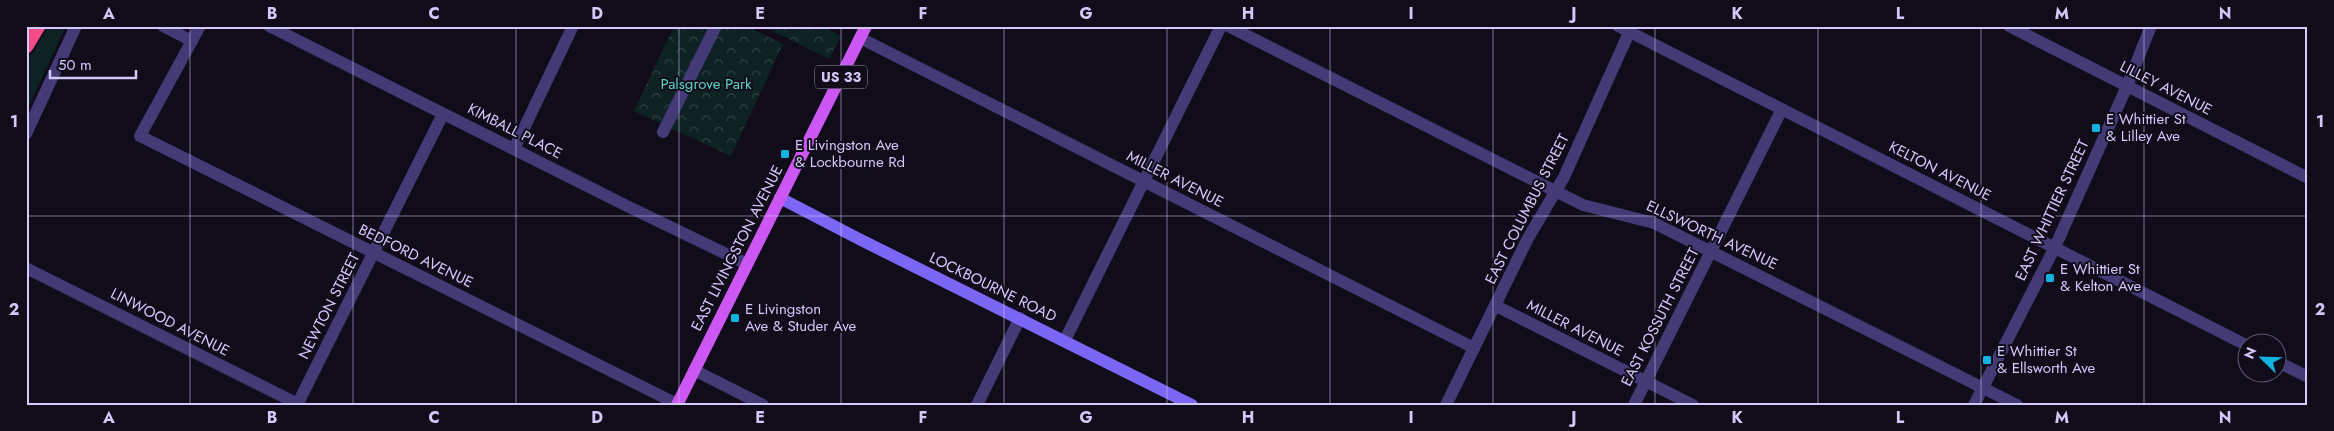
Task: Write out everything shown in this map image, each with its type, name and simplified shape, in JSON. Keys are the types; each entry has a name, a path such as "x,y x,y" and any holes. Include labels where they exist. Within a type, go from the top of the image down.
{"highway":[{"path":"26,46 38,26"}],"main road":[{"name":"EAST LIVINGSTON AVENUE","path":"677,404 866,26"},
{"name":"LOCKBOURNE ROAD","path":"780,198 1192,405"}],"street":[{"path":"26,134 76,26"},
{"path":"163,26 192,41 200,26"},
{"name":"KIMBALL PLACE","path":"269,26 283,29 444,114 747,264"},
{"path":"514,148 573,26"},
{"path":"663,132 716,26"},
{"path":"1065,340 1221,26"},
{"name":"ELLSWORTH AVENUE","path":"1228,26 1592,208 1654,223 2017,405"},
{"name":"LILLEY AVENUE","path":"2009,26 2308,178"},
{"name":"EAST WHITTIER STREET","path":"1974,405 2055,247 2127,86 2151,26"},
{"name":"EAST COLUMBUS STREET","path":"1446,405 1541,214 1556,191 1626,28"},
{"name":"KELTON AVENUE","path":"1626,28 2236,340"},
{"name":"MILLER AVENUE","path":"860,38 1474,348"},
{"name":"BEDFORD AVENUE","path":"192,41 140,136 677,404"},
{"name":"EAST KOSSUTH STREET","path":"1634,405 1782,109"},
{"name":"NEWTON STREET","path":"298,404 444,114"},
{"name":"LINWOOD AVENUE","path":"26,268 298,404"},
{"name":"MILLER AVENUE","path":"1496,306 1694,405"},
{"path":"977,405 1020,318"},
{"path":"2286,366 2308,377"},
{"path":"694,370 762,405"}],"green space":[{"path":"49,26 66,26 26,112 26,64"},
{"name":"Palsgrove Park","path":"674,26 746,26 783,44 731,156 634,111"},
{"path":"763,26 821,26 841,36 829,59"}],"place":[{"name":"E Whittier St & Lilley Ave","path":"2096,128"},
{"name":"E Livingston Ave & Lockbourne Rd","path":"785,154"},
{"name":"E Whittier St & Kelton Ave","path":"2050,278"},
{"name":"E Livingston Ave & Studer Ave","path":"735,318"},
{"name":"E Whittier St & Ellsworth Ave","path":"1987,360"}]}
